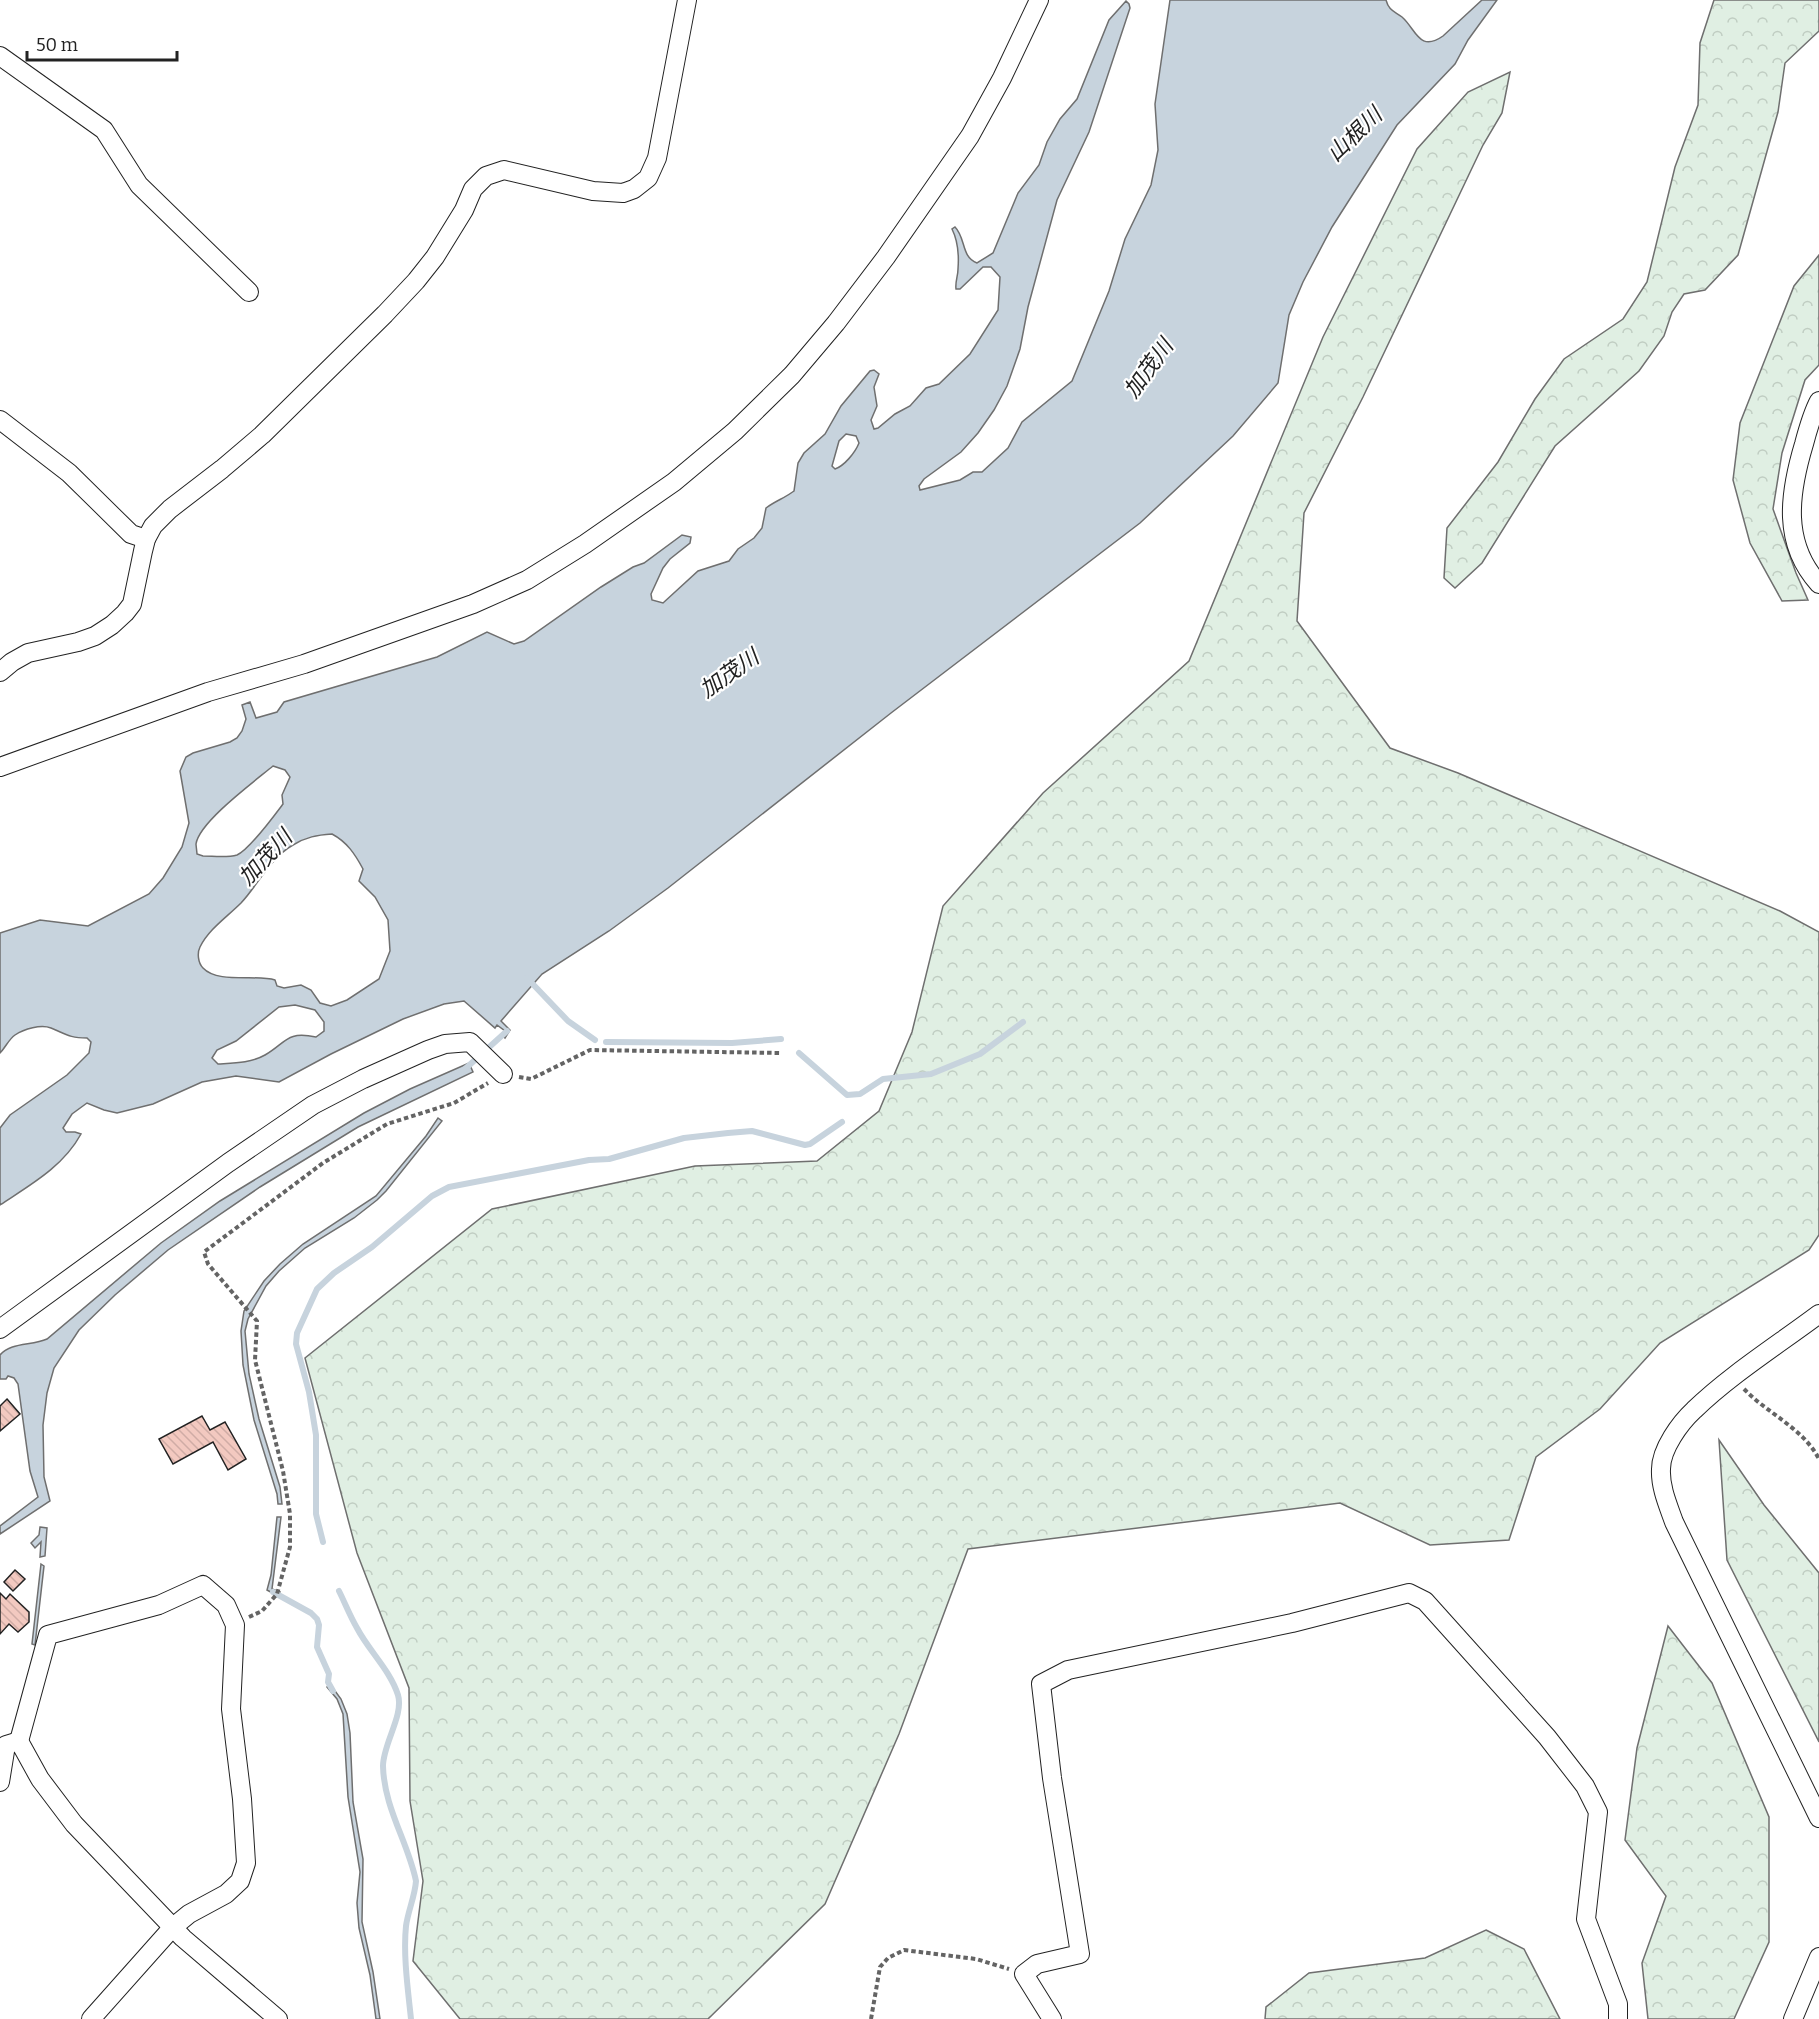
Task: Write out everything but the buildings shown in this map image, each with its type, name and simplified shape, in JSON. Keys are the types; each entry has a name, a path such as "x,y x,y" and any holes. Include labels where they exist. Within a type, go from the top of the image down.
{"street":[{"path":"0,672 28,653 78,642 95,636 112,625 132,604 146,539 153,526 170,509 262,435 385,314 435,257 464,210 473,189 486,176 504,170 593,191 623,193 634,189 648,178 657,158 687,0"},
{"path":"0,767 208,692 304,664 473,604 527,580 585,544 674,482 735,431 792,375 836,323 970,136 1002,78 1039,0"},
{"path":"0,56 104,130 139,185 249,292"},
{"path":"1819,401 1801,452 1794,483 1791,513 1794,540 1808,572 1819,584"},
{"path":"0,420 69,473 131,534 146,539"},
{"path":"0,1329 228,1163 313,1105 363,1079 446,1044 470,1042 503,1074"},
{"path":"1819,1314 1733,1377 1694,1410 1671,1437 1660,1467 1663,1491 1674,1522 1819,1818"},
{"path":"91,2019 172,1928 189,1914 226,1894 240,1881 246,1863 243,1799 231,1709 235,1625 226,1605 203,1585 159,1605 48,1635 19,1741 40,1779 75,1824 172,1928 278,2019"},
{"path":"1052,2019 1024,1974 1037,1964 1080,1954 1052,1778 1041,1684 1068,1670 1292,1623 1408,1593 1425,1601 1547,1737 1586,1786 1598,1812 1586,1919 1618,2004 1617,2019"},
{"path":"0,1782 6,1745 19,1741"},
{"path":"1793,2019 1819,1957"}],"path":[{"path":"235,1625 262,1611 277,1594 290,1547 290,1515 283,1471 255,1360 257,1321 208,1263 204,1252 323,1163 387,1124 454,1102 503,1074 531,1079 590,1050 782,1053"},
{"path":"1733,1377 1748,1393 1795,1429 1814,1449 1819,1460"},
{"path":"871,2019 880,1967 888,1958 904,1950 976,1959 1024,1974"}],"green space":[{"path":"1714,0 1819,0 1819,31 1785,63 1778,112 1738,255 1705,290 1684,294 1672,312 1664,336 1639,371 1555,446 1482,563 1455,588 1444,578 1447,528 1498,462 1535,399 1564,359 1623,319 1647,282 1675,167 1698,105 1700,43"},
{"path":"1510,72 1502,113 1483,145 1363,397 1304,513 1297,621 1390,748 1458,773 1780,911 1819,932 1819,1235 1809,1250 1660,1343 1600,1409 1536,1457 1509,1540 1430,1545 1340,1503 968,1549 899,1734 825,1904 708,2019 460,2019 413,1961 423,1881 410,1801 409,1688 357,1553 305,1358 492,1209 695,1166 817,1161 879,1111 912,1032 943,906 1043,793 1189,661 1323,337 1417,149 1468,92"},
{"path":"1819,255 1819,365 1805,380 1782,453 1773,509 1808,600 1782,601 1750,543 1733,480 1740,423 1794,286"},
{"path":"1719,1440 1764,1505 1819,1573 1819,1742 1727,1560"},
{"path":"1668,1626 1712,1683 1769,1817 1769,1942 1734,2019 1648,2019 1642,1963 1666,1896 1625,1840 1637,1748"},
{"path":"1486,1930 1524,1949 1560,2019 1265,2019 1266,2007 1309,1973 1425,1958"}],"water":[{"path":"1170,0 1386,0 1390,9 1402,17 1423,41 1428,42 1443,36 1482,0 1497,0 1468,40 1455,64 1397,125 1332,227 1303,282 1289,315 1278,383 1233,436 1140,523 891,713 668,888 609,931 542,974 501,1021 510,1030 505,1038 502,1035 505,1031 497,1025 495,1028 464,1001 444,1004 403,1019 279,1082 236,1076 202,1082 153,1104 117,1113 87,1103 72,1114 63,1128 66,1132 81,1134 74,1146 45,1174 0,1205 0,1128 10,1115 67,1075 89,1053 91,1042 87,1038 72,1036 47,1027 38,1027 15,1035 0,1053 0,933 40,920 88,926 149,894 163,878 182,847 189,823 180,771 186,757 237,738 246,719 242,705 250,702 256,718 277,712 284,702 437,657 487,632 514,644 524,641 601,587 633,567 644,563 682,535 691,537 690,543 670,559 663,568 651,594 652,600 663,603 698,571 729,561 738,549 754,538 762,528 766,508 794,491 798,463 804,453 825,434 841,406 870,371 874,370 879,374 874,387 877,406 871,420 874,429 910,406 926,388 939,384 970,354 998,310 1000,277 991,267 983,267 960,289 956,289 958,254 952,229 955,227 958,231 968,256 977,263 993,253 1018,193 1039,165 1047,142 1060,119 1077,99 1109,20 1126,1 1130,8 1089,132 1057,200 1028,307 1020,349 1007,386 978,433 961,452 924,479 919,486 920,490 960,480 973,472 982,472 1008,448 1022,422 1072,381 1109,291 1125,239 1151,185 1158,150 1155,104","holes":["846,434 856,436 859,443 849,459 835,469 832,466 839,441","273,766 285,770 290,777 282,795 283,804 242,852 237,855 220,857 197,854 196,844 199,835 229,802","332,834 354,853 363,869 359,881 375,897 388,920 390,951 379,979 347,1000 331,1006 320,1003 311,990 301,985 284,988 277,986 275,980 267,978 218,976 203,968 198,955 199,949 213,929 241,903 271,864 285,850 312,837","295,1005 315,1010 324,1022 324,1031 316,1037 298,1035 292,1037 260,1058 248,1061 218,1064 212,1058 217,1050 236,1041 279,1007"]},
{"path":"469,1063 473,1072 358,1127 260,1187 168,1250 115,1295 79,1330 54,1368 47,1393 43,1425 44,1477 50,1501 0,1534 0,1526 38,1497 30,1471 18,1384 14,1378 8,1376 6,1379 0,1379 0,1355 10,1348 47,1339 161,1243 220,1201 364,1113 410,1089"},
{"path":"438,1118 442,1121 386,1191 354,1218 305,1248 279,1271 266,1286 248,1319 245,1331 249,1374 259,1419 280,1487 282,1504 278,1504 254,1420 243,1365 241,1331 244,1311 264,1281 280,1264 303,1244 376,1196 426,1136"},
{"path":"277,1517 281,1517 272,1589 280,1592 278,1596 267,1590 271,1575"},
{"path":"40,1527 47,1528 45,1556 40,1557 41,1542 35,1548 31,1543 39,1535"},
{"path":"41,1564 44,1566 35,1645 32,1644"},
{"path":"330,1684 341,1699 347,1714 350,1733 353,1802 363,1859 362,1922 380,2019 376,2019 370,1975 359,1928 357,1903 360,1872 348,1797 343,1714 337,1699 327,1687"}],"waterway":[{"path":"527,978 568,1021 595,1040"},
{"path":"799,1053 847,1095 860,1094 883,1079 931,1074 980,1054 1023,1022"},
{"path":"465,1069 507,1031"},
{"path":"606,1042 732,1043 781,1039"},
{"path":"323,1542 316,1514 316,1435 309,1392 296,1344 297,1333 317,1289 334,1273 372,1247 432,1196 449,1187 589,1160 609,1159 684,1138 752,1131 805,1145 842,1122"},
{"path":"339,1591 357,1628 390,1677 398,1695 398,1711 386,1748 383,1766 387,1796 416,1881 405,1937 411,2019"},
{"path":"273,1592 311,1613 317,1619 319,1625 317,1647 329,1674 328,1682 333,1691"}],"water label":[{"name":"山根川","path":"1354,134"},
{"name":"加茂川","path":"1148,368"},
{"name":"加茂川","path":"729,673"},
{"name":"加茂川","path":"265,857"}]}
